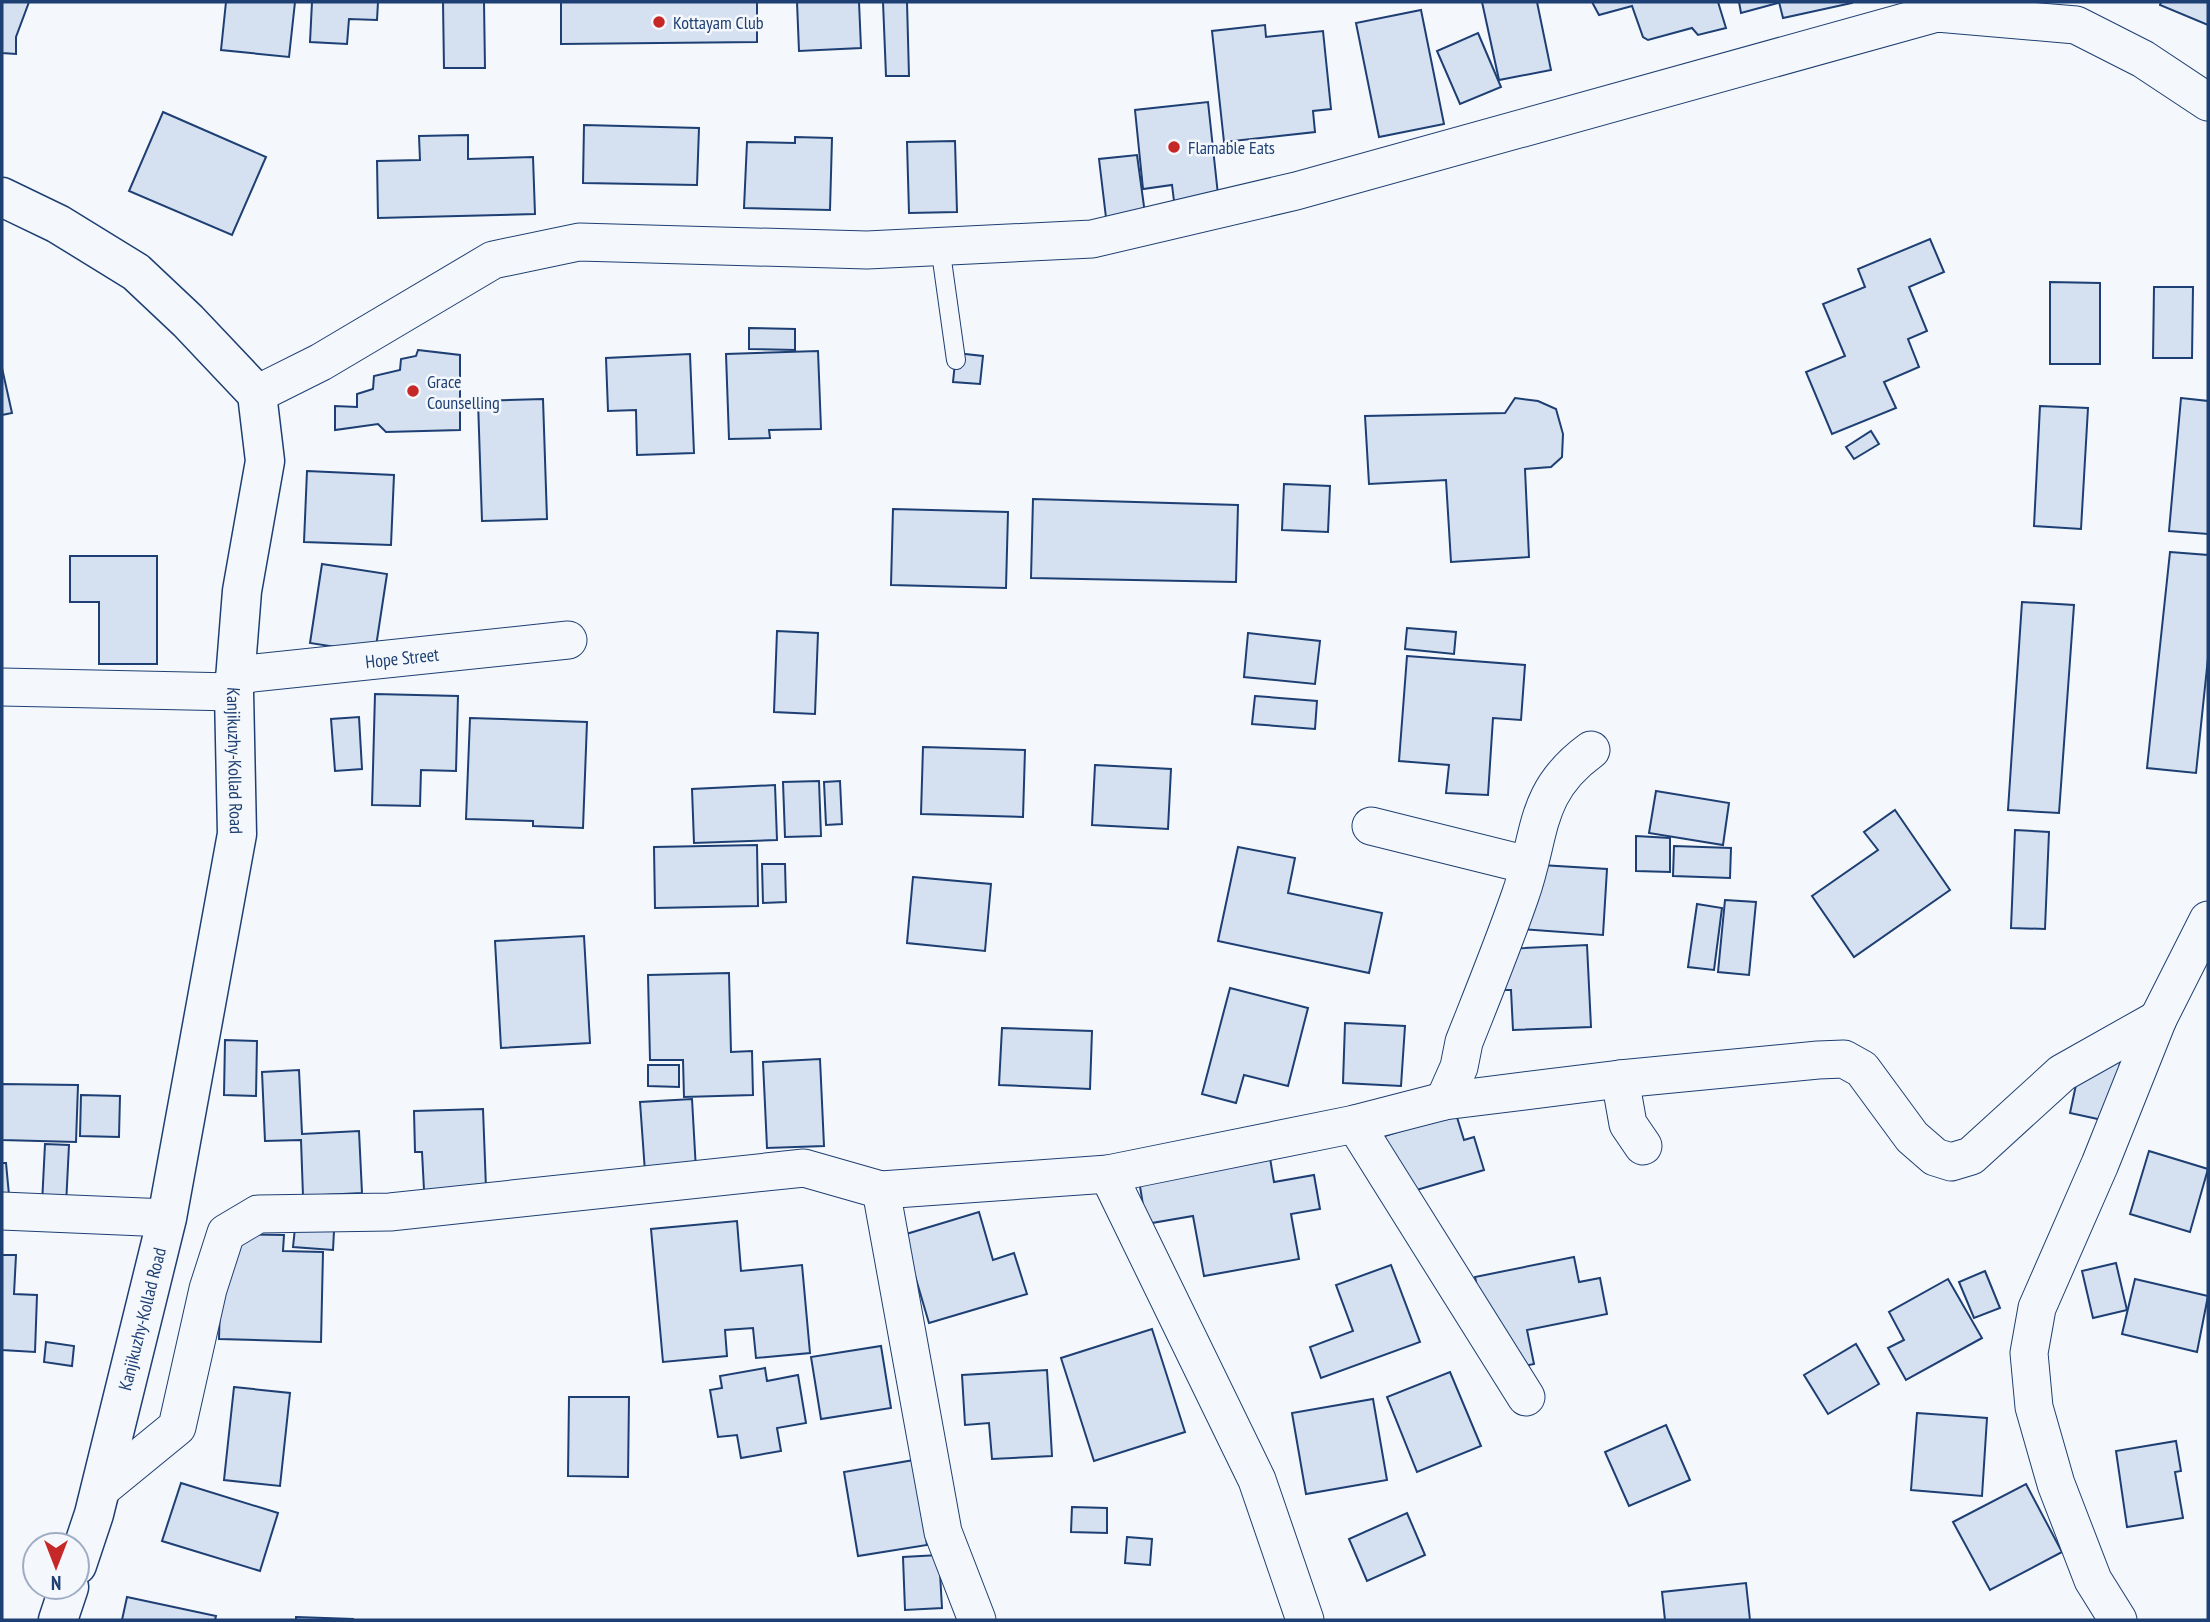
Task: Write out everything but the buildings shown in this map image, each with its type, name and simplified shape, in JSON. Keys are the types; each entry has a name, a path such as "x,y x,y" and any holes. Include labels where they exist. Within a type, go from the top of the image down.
{"main road":[{"path":"2,197 58,224 136,272 257,394"},
{"name":"Kanjikuzhy-Kollad Road","path":"87,1531 167,1218 237,834 234,683 242,590 265,461 257,394"},
{"path":"58,1620 64,1601"}],"street":[{"path":"257,394 321,362 493,260 579,242 867,250 1091,239 1296,191 1937,13 2082,13 2143,59 2208,102"},
{"name":"Hope Street","path":"2,687 234,683 568,640"},
{"path":"1444,1101 1459,1067 1464,1042 1521,892 1543,809 1566,768 1591,750"},
{"path":"1371,825 1528,865"},
{"path":"2118,1620 2093,1580 2056,1484 2034,1407 2029,1353 2037,1308 2158,1019 2208,920"},
{"path":"100,1490 177,1427 208,1289 226,1233 258,1214 390,1212 804,1168 881,1190 1108,1174 1355,1124 1444,1101 1620,1079 1844,1059 1862,1069 1912,1138 1936,1157 1951,1162 1971,1156 2062,1073 2158,1019"},
{"path":"1620,1079 1628,1124 1643,1146"},
{"path":"1355,1124 1526,1397"},
{"path":"1108,1174 1257,1480 1305,1620"},
{"path":"881,1190 943,1532 977,1620"},
{"path":"2,1211 167,1218"}],"lane":[{"path":"940,246 956,359"}],"place":[{"name":"Kottayam Club","path":"659,22"},
{"name":"Flamable Eats","path":"1174,147"},
{"name":"Grace Counselling","path":"413,391"}]}
